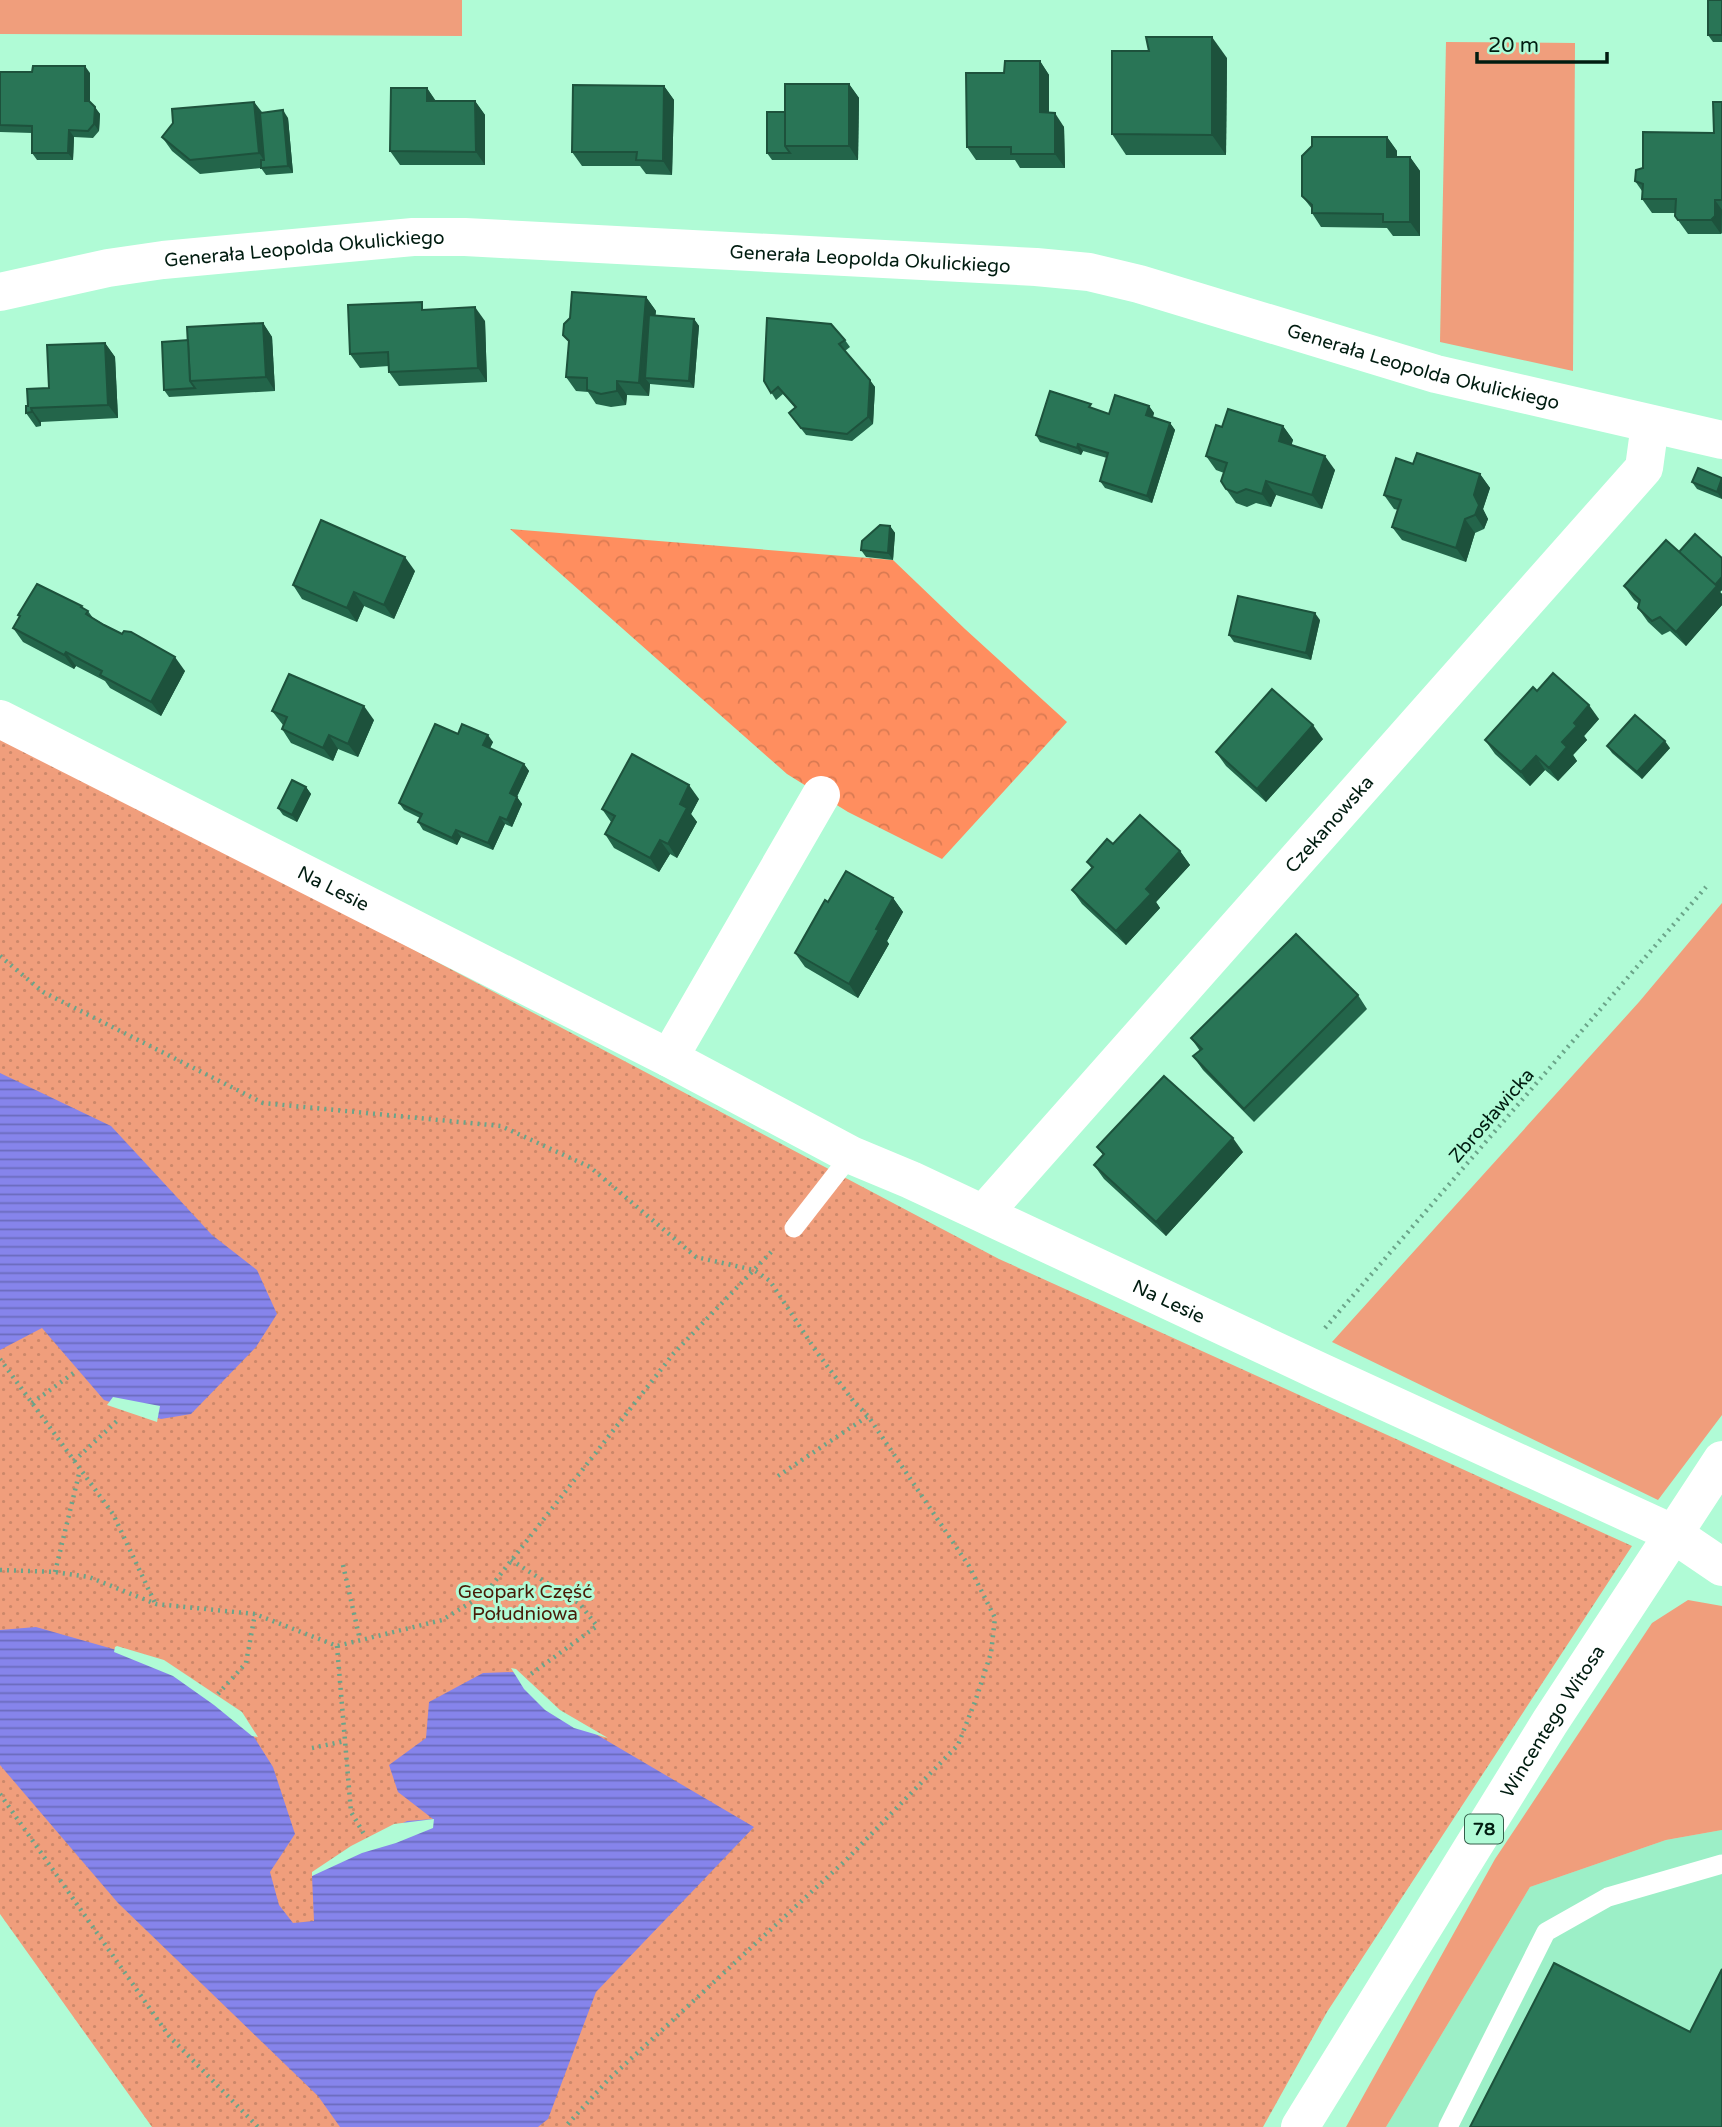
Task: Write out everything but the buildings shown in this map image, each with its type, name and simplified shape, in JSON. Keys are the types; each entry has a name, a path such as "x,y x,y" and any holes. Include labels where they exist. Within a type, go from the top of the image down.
{"street":[{"name":"Generała Leopolda Okulickiego","path":"0,292 108,268 152,262 413,237 465,237 1035,267 1089,272 1139,284 1402,365 1722,440"},
{"name":"Czekanowska","path":"984,1213 1643,468 1650,424"},
{"name":"Na Lesie","path":"0,719 669,1058 851,1155 984,1213 1298,1362 1672,1534 1722,1567"},
{"path":"669,1058 821,795"},
{"name":"Wincentego Witosa","path":"1300,2127 1550,1722 1722,1460"}],"lane":[{"path":"794,1228 851,1155"},
{"path":"1448,2127 1546,1931 1608,1897 1722,1864"}],"path":[{"name":"Zbrosławicka","path":"1298,1362 1706,887"},
{"path":"0,957 43,992 263,1103 501,1126 590,1167 696,1257 754,1270 770,1281 816,1351 854,1402 868,1416 969,1566 995,1618 990,1653 958,1745 846,1860 609,2079 565,2127"},
{"path":"0,1570 55,1572 89,1577 156,1604 255,1614 337,1646 442,1620 485,1594 674,1353 794,1228"},
{"path":"0,1359 113,1514 156,1604"},
{"path":"32,1403 75,1372"},
{"path":"778,1476 868,1416"},
{"path":"74,1461 118,1420"},
{"path":"55,1572 80,1469"},
{"path":"511,1560 580,1604 597,1626 531,1674"},
{"path":"343,1565 360,1640"},
{"path":"218,1694 246,1662 255,1614"},
{"path":"337,1646 351,1812 364,1834"},
{"path":"312,1748 345,1741"},
{"path":"0,1794 169,2036 258,2127"}],"shaded area":[{"path":"0,1073 111,1126 212,1235 257,1270 277,1314 256,1347 191,1414 161,1419 104,1400 42,1328 0,1350"},
{"path":"36,1627 162,1663 240,1715 273,1767 295,1834 270,1872 279,1905 293,1923 314,1921 312,1876 353,1849 407,1821 433,1819 398,1792 389,1765 426,1738 429,1702 483,1673 513,1672 558,1712 754,1827 596,1992 548,2119 538,2127 340,2127 318,2096 118,1903 0,1765 0,1630"},
{"path":"1722,1830 1722,2127 1386,2127 1530,1887 1666,1840"}],"green space":[{"path":"0,0 462,0 462,36 0,34"},
{"path":"1446,42 1575,43 1573,371 1440,342"},
{"path":"510,529 893,560 1067,722 942,859 848,812 787,774"},
{"name":"Geopark Część Południowa","path":"0,731 999,1259 1632,1546 1327,2012 1263,2127 152,2127 0,1914"},
{"path":"1722,903 1722,1415 1658,1500 1332,1342 1639,1002"},
{"path":"1688,1600 1722,1606 1722,1830 1666,1840 1530,1887 1386,2127 1346,2127 1495,1859 1652,1623"}],"pier":[{"path":"113,1397 160,1406 157,1422 107,1405"},
{"path":"117,1646 164,1660 242,1712 258,1737 252,1736 173,1676 114,1652"},
{"path":"511,1668 516,1669 560,1710 608,1738 574,1728 545,1710 524,1689"},
{"path":"434,1819 433,1828 362,1853 312,1876 312,1872 351,1846 394,1824"}]}
